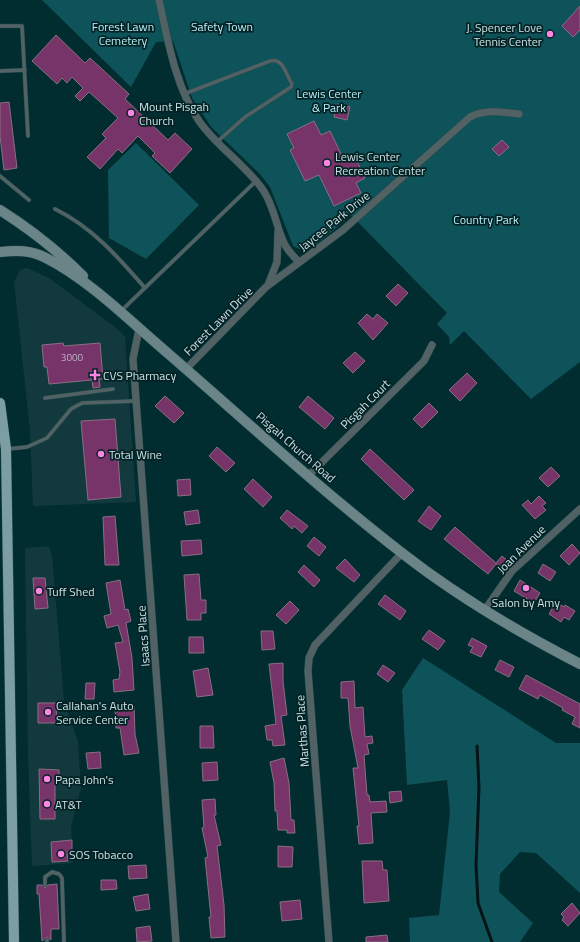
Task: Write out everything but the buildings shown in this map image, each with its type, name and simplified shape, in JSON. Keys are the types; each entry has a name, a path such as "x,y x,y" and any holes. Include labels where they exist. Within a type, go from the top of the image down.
{"main road":[{"path":"0,210 32,231 57,251 116,309"},
{"name":"Pisgah Church Road","path":"0,252 24,251 45,257 74,276 116,309 402,553 484,611 518,632 580,664"},
{"path":"0,404 3,449 4,596 14,942"}],"street":[{"name":"Forest Lawn Drive","path":"159,0 184,94 199,121 217,142 256,181 270,202 284,245 299,262 266,287 186,369"},
{"name":"Jaycee Park Drive","path":"299,262 348,225 470,117 479,113 490,111 519,114"},
{"name":"Forest Lawn Drive","path":"266,287 277,262 278,227"},
{"name":"Isaacs Place","path":"139,329 133,359 176,942"},
{"name":"Pisgah Court","path":"309,475 424,361 432,345"},
{"name":"Joan Avenue","path":"484,611 512,571 580,509"},
{"name":"Marthas Place","path":"329,942 308,671 309,658 315,644 328,629 402,553"}],"lane":[{"path":"0,26 22,26 28,136"},
{"path":"184,94 270,61 277,60 280,62 292,84 292,87 245,117 217,142"},
{"path":"0,71 25,70"},
{"path":"0,176 29,200"},
{"path":"116,309 145,288 256,181"},
{"path":"55,209 72,217 107,245 145,288"},
{"path":"45,398 113,389"},
{"path":"3,449 27,447 47,438 72,409 82,403 136,401"},
{"path":"45,885 45,877 52,872 59,874 62,878 64,942"}],"shaded area":[{"path":"27,268 49,278 120,331 125,337 136,502 33,506 30,430 14,282 20,270"},
{"path":"49,546 52,556 64,701 78,742 81,789 71,826 73,863 32,866 28,754 25,548"}],"green space":[{"path":"42,0 580,0 580,362 531,399 464,331 450,345 449,337 437,324 447,313 351,215 323,239 311,247 299,249 293,246 270,187 259,173 212,128 192,98 173,41 156,42 131,87"},
{"path":"136,143 199,205 146,259 109,238 108,170"},
{"path":"423,658 556,743 580,743 580,893 536,853 520,852 500,874 499,892 533,923 520,942 410,942 409,918 439,915 450,812 447,780 407,785 402,690"}],"waterway":[{"path":"477,746 479,787 476,865 478,903 492,942"}],"place":[{"name":"J. Spencer Love Tennis Center","path":"550,34"},
{"name":"Mount Pisgah Church","path":"131,113"},
{"name":"Lewis Center Recreation Center","path":"327,163"},
{"name":"CVS Pharmacy","path":"95,375"},
{"name":"Total Wine","path":"101,454"},
{"name":"Salon by Amy","path":"526,588"},
{"name":"Tuff Shed","path":"39,591"},
{"name":"Callahan's Auto Service Center","path":"48,712"},
{"name":"Papa John's","path":"47,779"},
{"name":"AT&T","path":"47,804"},
{"name":"SOS Tobacco","path":"61,854"}],"park label":[{"name":"Safety Town","path":"222,26"},
{"name":"Forest Lawn Cemetery","path":"123,33"},
{"name":"Lewis Center & Park","path":"329,100"},
{"name":"Country Park","path":"486,219"}]}
